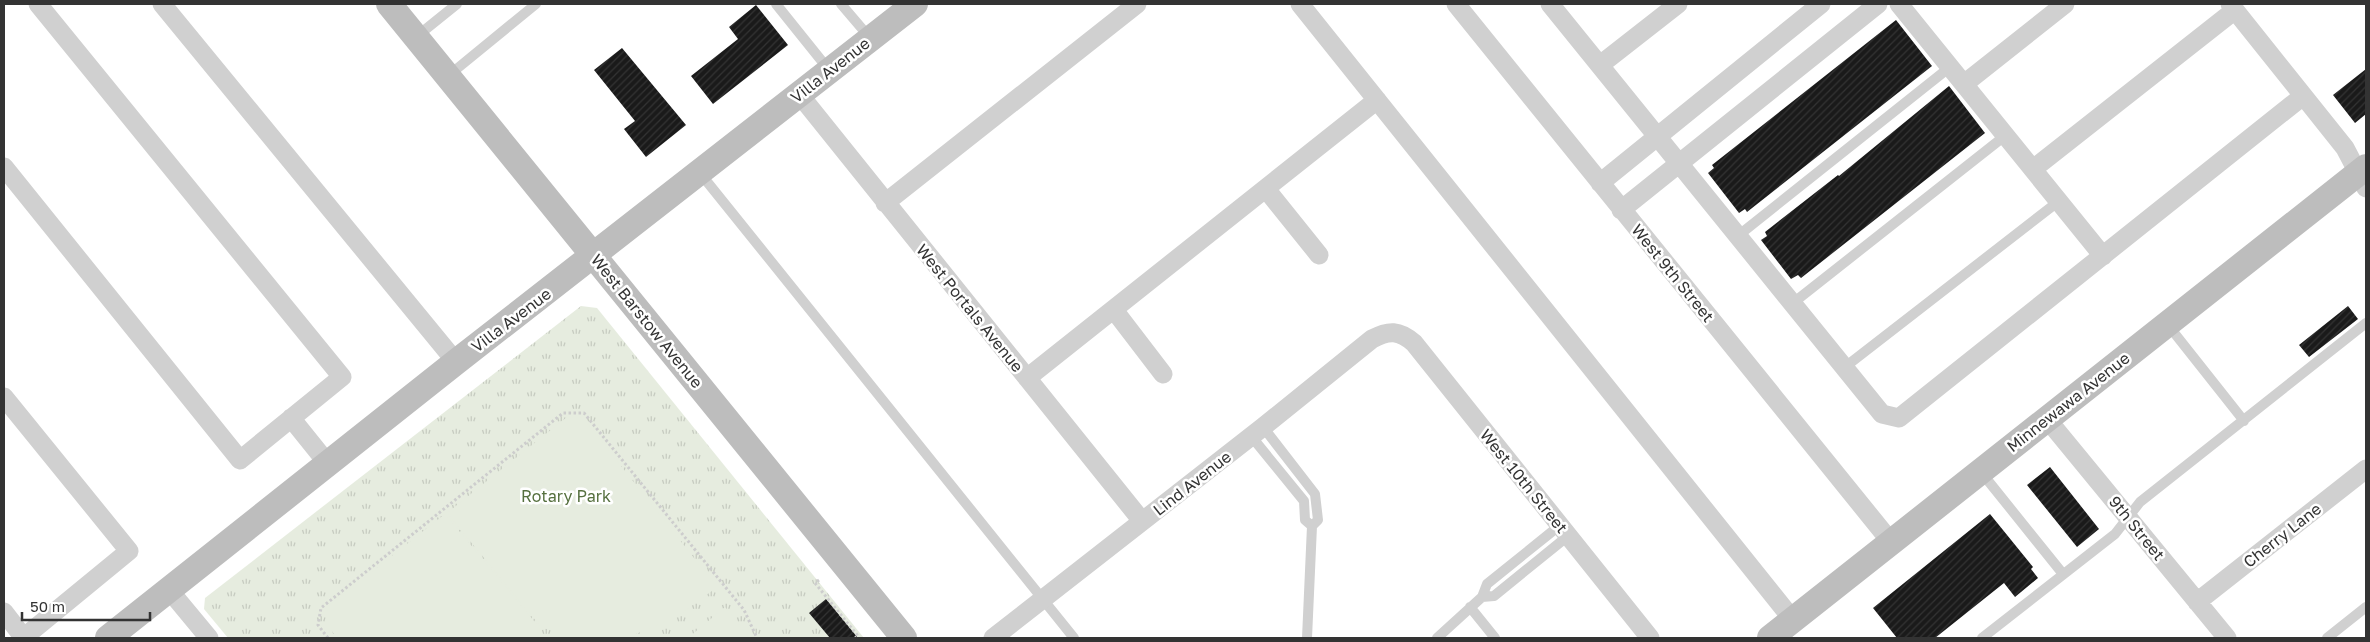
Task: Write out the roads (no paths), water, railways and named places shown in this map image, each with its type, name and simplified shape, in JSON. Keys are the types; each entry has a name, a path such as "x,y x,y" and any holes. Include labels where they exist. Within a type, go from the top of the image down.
{"main road":[{"name":"West Barstow Avenue","path":"389,4 904,638"},
{"name":"Villa Avenue","path":"108,638 170,591 456,362 916,4"},
{"name":"Minnewawa Avenue","path":"1770,638 2167,324 2364,176"}],"street":[{"path":"4,168 240,460 342,377 38,4"},
{"path":"164,4 456,362"},
{"path":"885,203 1137,4"},
{"path":"1300,4 1794,620"},
{"name":"West 9th Street","path":"1456,4 1891,542"},
{"path":"1550,4 1659,136 1882,414 1899,418 2303,96"},
{"path":"1600,65 1678,4"},
{"path":"1600,183 1821,4"},
{"path":"1622,210 1878,4"},
{"path":"1899,4 2103,256"},
{"path":"1964,84 2065,4"},
{"path":"2033,169 2232,7 2345,148 2364,176"},
{"name":"West Portals Avenue","path":"799,94 1142,521"},
{"path":"1027,378 1377,100"},
{"path":"1266,189 1319,255"},
{"path":"1114,310 1163,374"},
{"name":"Lind Avenue","path":"993,638 1257,432 1372,339 1392,332"},
{"name":"West 10th Street","path":"1392,332 1404,335 1414,343 1650,638"},
{"path":"4,396 129,551 24,638 4,612"},
{"path":"291,418 328,464"},
{"name":"9th Street","path":"2047,419 2227,638"},
{"name":"Cherry Lane","path":"2197,602 2366,469"},
{"path":"170,591 209,638"}],"lane":[{"path":"416,37 457,4"},
{"path":"448,76 536,4"},
{"path":"776,4 829,70"},
{"path":"841,4 870,39"},
{"path":"1739,236 1950,67"},
{"path":"1793,303 2006,135"},
{"path":"700,172 1074,638"},
{"path":"1844,367 2059,201"},
{"path":"1982,638 2115,534 2140,502 2366,323"},
{"path":"2167,324 2244,421"},
{"path":"1257,432 1304,500 1305,520 1312,526"},
{"path":"1257,432 1315,494 1318,520 1312,526 1307,638"},
{"path":"1980,472 2063,574"},
{"path":"1437,638 1482,597 1494,596 1564,531"},
{"path":"1470,607 1495,638"},
{"path":"2327,638 2366,607"}],"park label":[{"name":"Rotary Park","path":"566,496"}]}
